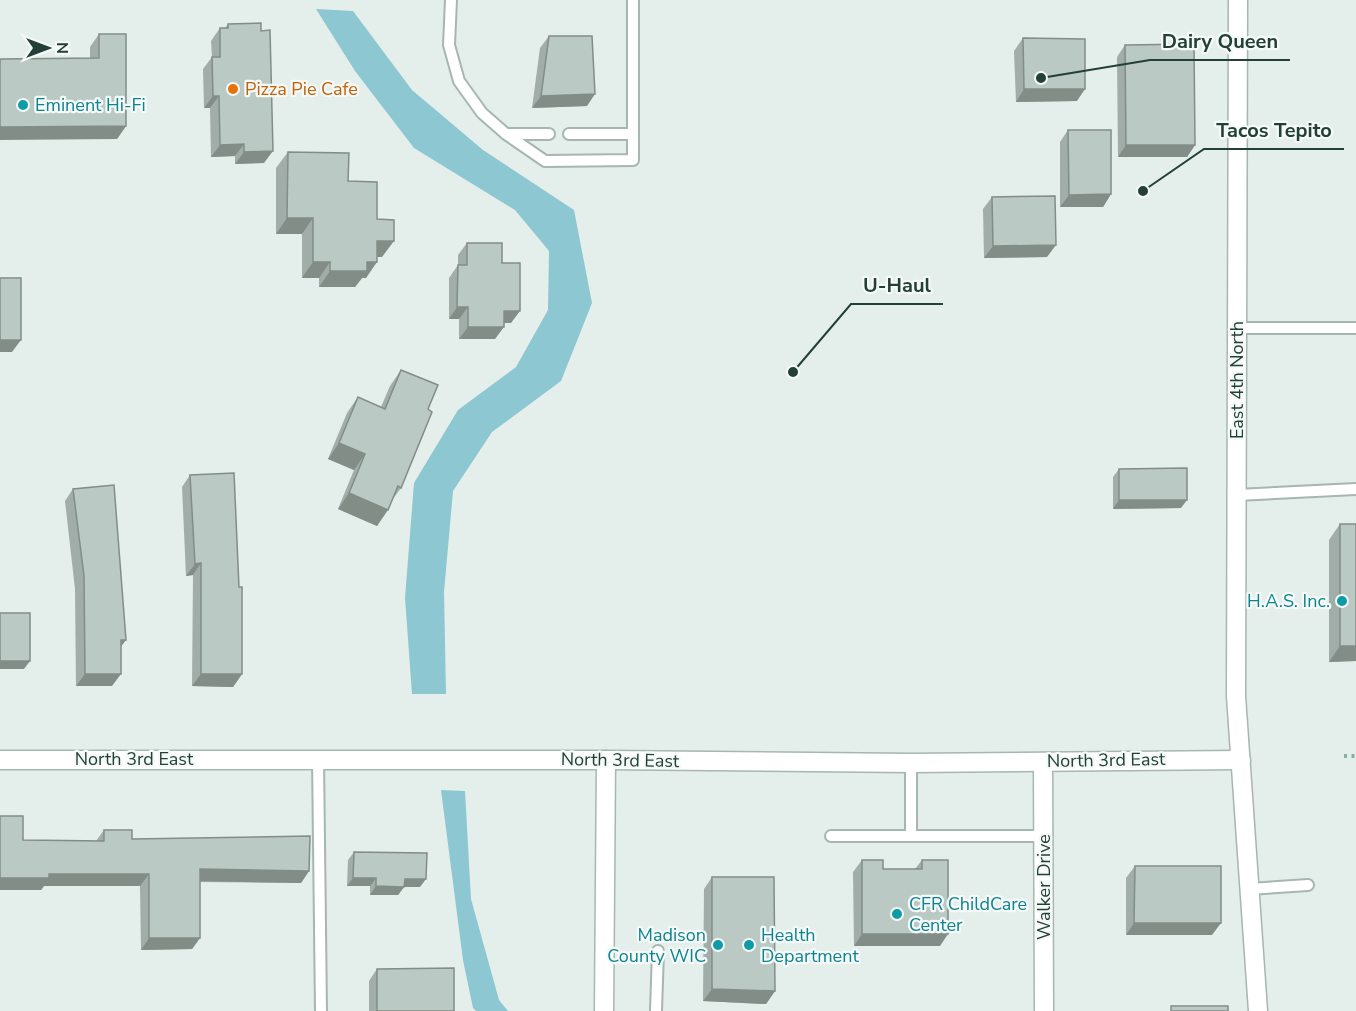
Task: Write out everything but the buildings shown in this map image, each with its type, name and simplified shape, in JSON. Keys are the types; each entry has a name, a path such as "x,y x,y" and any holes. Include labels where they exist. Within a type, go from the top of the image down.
{"street":[{"name":"East 4th North","path":"1238,0 1236,696 1258,1011"},
{"name":"North 3rd East","path":"0,760 318,758 911,763 1241,760"},
{"path":"604,1011 606,760"},
{"name":"Walker Drive","path":"1043,762 1044,1011"}],"lane":[{"path":"451,0 449,45 459,81 482,112 506,134 545,161 633,160 633,0"},
{"path":"506,134 549,134"},
{"path":"569,134 633,134"},
{"path":"1238,328 1356,328"},
{"path":"1237,495 1356,489"},
{"path":"318,758 321,1011"},
{"path":"911,763 911,836"},
{"path":"831,836 1043,836"},
{"path":"1249,889 1308,885"},
{"path":"656,1011 658,951"}],"path":[{"path":"1344,756 1356,756"}],"water":[{"path":"316,9 353,11 412,90 483,150 574,210 592,303 561,381 492,432 453,491 444,592 446,694 412,694 405,598 414,483 458,410 516,367 548,310 549,251 515,210 414,148 355,71"},
{"path":"441,790 465,791 471,899 499,1000 508,1011 476,1011 473,1008 463,960"}],"place":[{"name":"Dairy Queen","path":"1041,78"},
{"name":"Pizza Pie Cafe","path":"233,89"},
{"name":"Eminent Hi-Fi","path":"23,105"},
{"name":"Tacos Tepito","path":"1143,191"},
{"name":"U-Haul","path":"793,372"},
{"name":"H.A.S. Inc.","path":"1342,601"},
{"name":"CFR ChildCare Center","path":"897,914"},
{"name":"Madison County WIC","path":"718,945"},
{"name":"Health Department","path":"749,945"}]}
